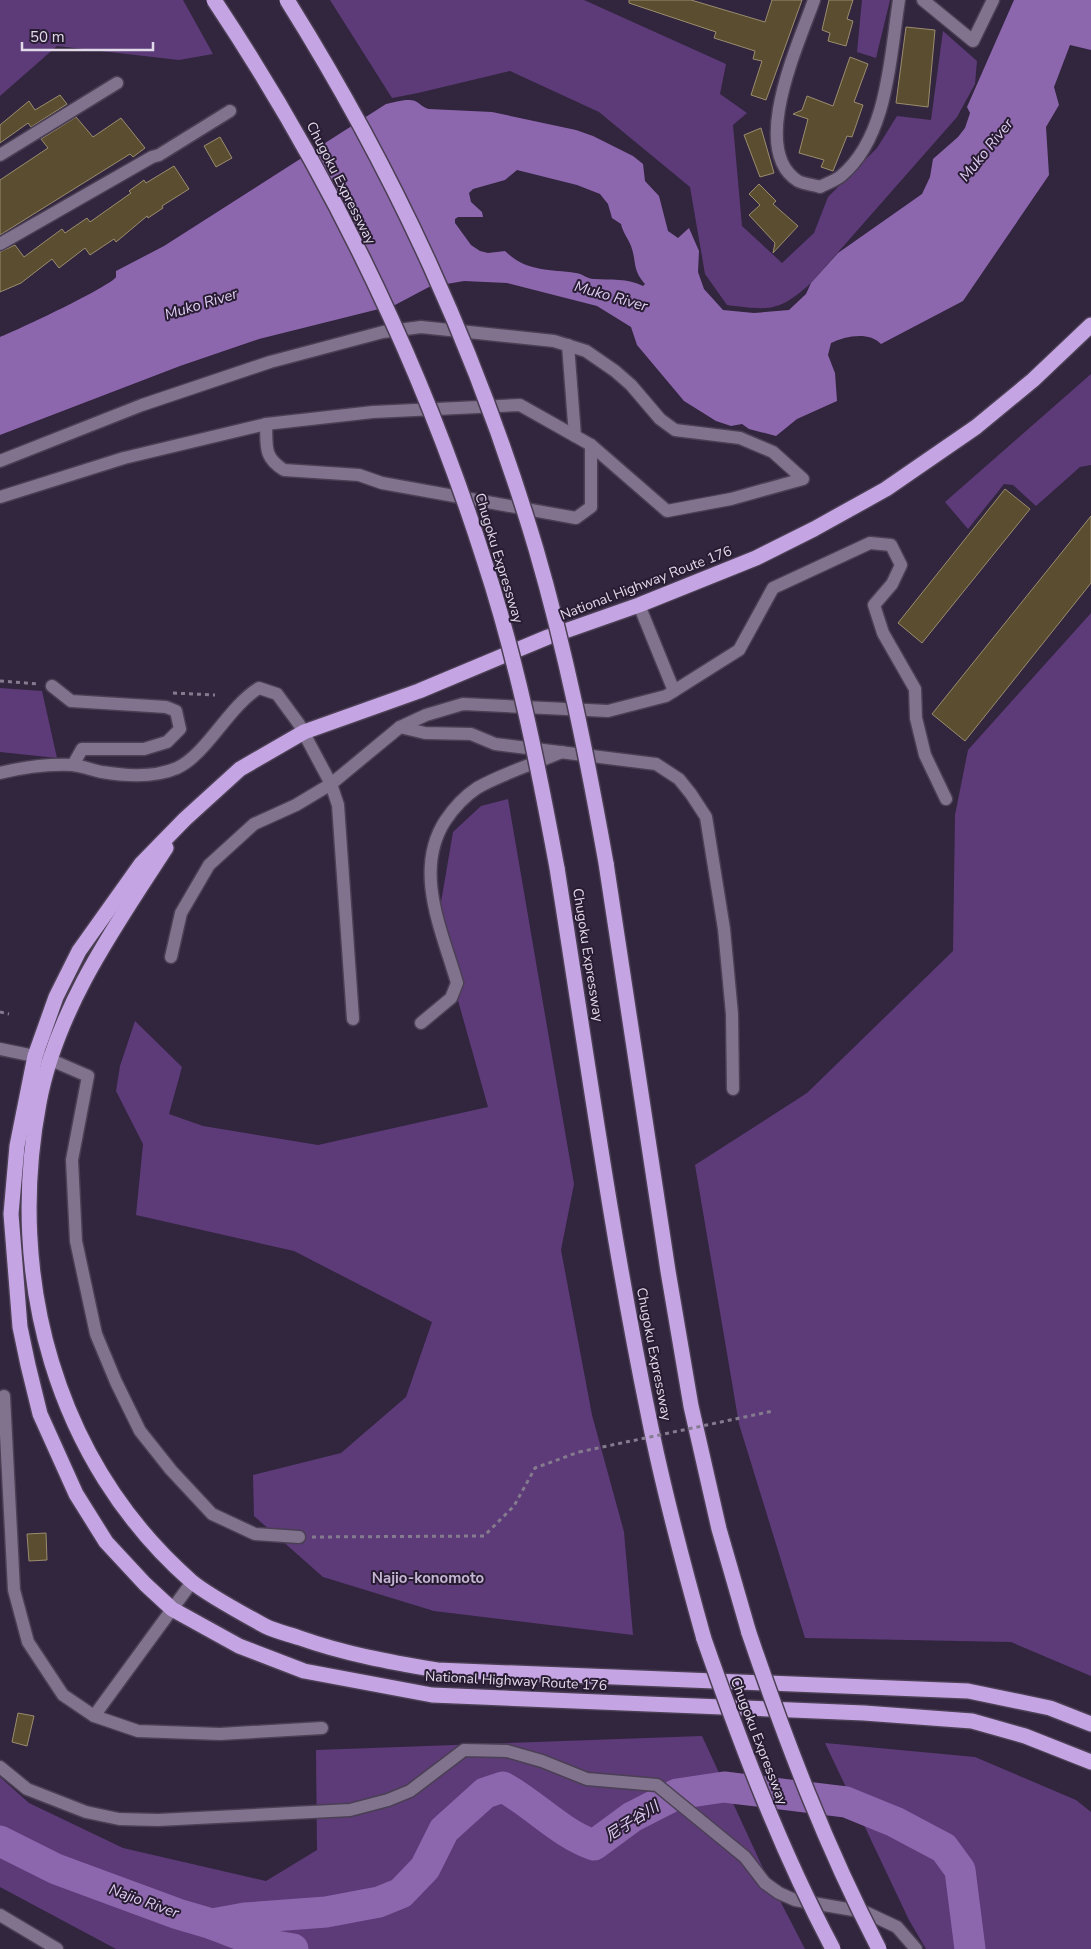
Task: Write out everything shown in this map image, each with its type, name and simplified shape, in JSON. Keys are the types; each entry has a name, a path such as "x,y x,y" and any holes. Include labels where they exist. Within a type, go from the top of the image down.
{"highway":[{"name":"Chugoku Expressway","path":"214,0 285,112 333,200 417,378 447,452 485,562 514,665 540,773 623,1280 648,1413 674,1532 704,1639 739,1740 775,1829 833,1949"},
{"name":"Chugoku Expressway","path":"287,0 341,89 394,185 437,276 474,366 510,466 561,641 584,744 606,863 668,1271 691,1406 719,1529 749,1633 781,1729 816,1818 879,1949"},
{"name":"National Highway Route 176","path":"1091,325 1033,380 976,426 886,489 814,529 756,558 639,605 548,637 419,691 304,732 240,769 184,819 141,864 79,951 56,997 35,1056 17,1146 11,1214 20,1326 28,1365 40,1414 76,1494 106,1542 145,1584 172,1609 240,1646 304,1672 432,1695 864,1713 972,1721 1025,1736 1091,1762"},
{"name":"National Highway Route 176","path":"184,819 106,941 70,1009 51,1060 39,1102 28,1231 36,1305 50,1361 72,1418 98,1469 146,1535 192,1582 267,1627 368,1659 437,1670 968,1691 1050,1708 1091,1724"}],"street":[{"path":"814,0 778,104 775,135 784,165 798,181 820,187 840,177 859,158 872,134 882,104 899,0"},
{"path":"923,0 973,41 993,0"},
{"path":"0,155 117,83"},
{"path":"0,244 152,157 159,155 230,111"},
{"path":"0,461 142,405 270,362 383,332 421,327 544,340 586,351 615,371 660,419 675,430 740,438 773,452 803,479 731,499 667,511 591,445 520,405 373,412 266,424 124,458 0,497"},
{"path":"568,345 575,436"},
{"path":"266,424 267,454 274,464 284,470 359,475 382,483 576,518 591,507 591,445"},
{"path":"171,957 181,913 209,865 254,824 296,805 331,784 400,727 426,715 464,704 608,712 666,696 740,650 773,588 870,543 890,545 901,565 892,584 874,605 883,633 915,689 916,718 925,755 946,799"},
{"path":"639,605 674,692"},
{"path":"52,686 71,701 166,707 176,712 180,729 168,742 144,749 82,749 73,765"},
{"path":"0,773 29,766 73,765 129,776 158,773 178,767 197,752 244,697 258,688 277,694 304,732 331,784 338,805 353,1020"},
{"path":"400,727 425,733 471,734 495,744 656,764 680,779 706,817 724,929 731,1004 732,1089"},
{"path":"421,1023 451,998 456,983 430,889 430,858 438,832 453,810 477,788 562,752"},
{"path":"0,1049 51,1060 88,1076 72,1160 76,1241 96,1334 140,1431 171,1470 212,1514 256,1534 299,1537"},
{"path":"4,1396 14,1590 28,1642 63,1695 94,1716 138,1731 220,1734 322,1728"},
{"path":"94,1716 192,1582"},
{"path":"0,1767 27,1789 86,1812 119,1819 158,1820 350,1810 388,1800 410,1791 464,1750 507,1751 542,1761 587,1779 657,1785 745,1857 765,1883 779,1893 795,1900 865,1912 896,1927 916,1949"},
{"path":"0,1915 57,1949"}],"path":[{"path":"0,1012 9,1014"},
{"path":"299,1537 484,1536 514,1506 535,1468 579,1452 773,1411"}],"shaded area":[{"path":"0,0 183,0 213,54 179,60 57,46 0,96"},
{"path":"330,0 584,0 726,64 720,94 747,113 733,125 742,226 782,263 814,233 828,197 877,148 897,116 931,120 943,31 977,61 975,84 957,117 811,283 800,293 790,300 772,307 753,308 727,305 705,274 690,187 599,112 510,71 392,98"},
{"path":"862,0 890,0 876,58 857,52"},
{"path":"1091,374 1091,465 1080,467 1036,506 1013,485 1004,484 968,529 945,502"},
{"path":"1091,613 1091,1676 1011,1642 805,1638 739,1424 695,1165 807,1093 953,951 955,815 968,750"},
{"path":"0,688 42,691 57,758 0,752"},
{"path":"508,799 574,1184 561,1250 592,1415 624,1532 633,1635 434,1611 323,1577 254,1516 253,1475 341,1453 406,1397 432,1322 294,1251 136,1215 143,1144 116,1091 120,1066 135,1021 182,1067 169,1114 203,1126 318,1145 488,1107 437,926 453,832 481,806"},
{"path":"702,1736 762,1866 805,1949 116,1949 0,1887 0,1777 29,1803 123,1848 266,1881 317,1850 316,1750"},
{"path":"825,1743 975,1757 1076,1800 1091,1812 1091,1949 926,1949 909,1920"}],"water":[{"name":"Muko River","path":"1014,0 1091,0 1091,50 1070,45 1054,87 1059,105 1046,127 1049,175 963,301 881,344 870,337 864,336 843,338 831,343 828,355 835,373 837,401 797,419 776,436 749,429 742,424 731,426 716,421 684,401 637,345 631,327 597,306 507,283 464,281 429,287 395,305 259,339 180,366 0,435 0,337 42,318 110,282 116,277 116,271 164,246 386,104 408,100 415,101 429,109 492,112 576,130 593,136 633,156 643,164 645,181 659,196 668,231 678,238 689,228 699,251 698,272 704,289 723,310 754,313 789,310 806,294 811,283 838,253 922,194 930,177 933,159 958,137 965,128 970,113 967,107","holes":["517,170 577,185 600,194 608,204 612,218 621,224 630,243 636,270 645,284 643,286 625,281 592,279 581,274 530,266 521,263 505,251 488,253 480,251 471,245 455,223 455,219 458,217 483,217 482,212 471,202 469,193 473,189 505,180"]}],"building":[{"path":"629,0 691,0 765,22 772,0 802,0 766,100 751,95 762,61 753,59 755,51 714,38 716,32 629,3"},
{"path":"829,0 853,0 847,19 853,21 846,46 828,41 830,33 822,30"},
{"path":"906,27 935,30 928,107 896,103"},
{"path":"850,57 868,64 854,102 863,105 852,137 847,136 833,171 821,167 824,160 799,153 808,119 793,114 802,110 807,96 833,106"},
{"path":"60,95 67,104 31,127 28,123 0,143 0,125 29,101 35,110"},
{"path":"76,117 93,137 121,118 145,148 133,157 130,154 0,235 0,180 48,148 41,139"},
{"path":"761,128 774,173 760,177 744,135"},
{"path":"220,137 232,158 216,167 204,146"},
{"path":"174,166 189,189 162,206 163,208 148,218 147,216 116,242 114,239 90,255 85,248 59,268 52,259 21,283 0,292 0,252 15,245 24,257 62,229 65,233 87,218 90,222 131,193 129,191 144,180 146,183"},
{"path":"759,184 776,201 773,204 798,226 773,253 775,243 749,215 760,205 749,194"},
{"path":"1005,489 1030,509 922,643 898,623"},
{"path":"1091,516 1091,583 965,741 932,714"},
{"path":"46,1533 47,1560 29,1561 27,1534"},
{"path":"18,1713 34,1716 27,1746 12,1742"}],"waterway":[{"name":"尼子谷川","path":"212,1924 245,1918 326,1912 379,1902 401,1893 425,1868 444,1830 485,1793 503,1787 570,1834 594,1845 632,1817 677,1794 724,1787 846,1802 895,1822 944,1848 960,1870 970,1949"},
{"name":"Najio River","path":"0,1841 56,1869 178,1914 212,1924 264,1944 293,1949"}],"district":[{"name":"Najio-konomoto","path":"428,1578"}]}
